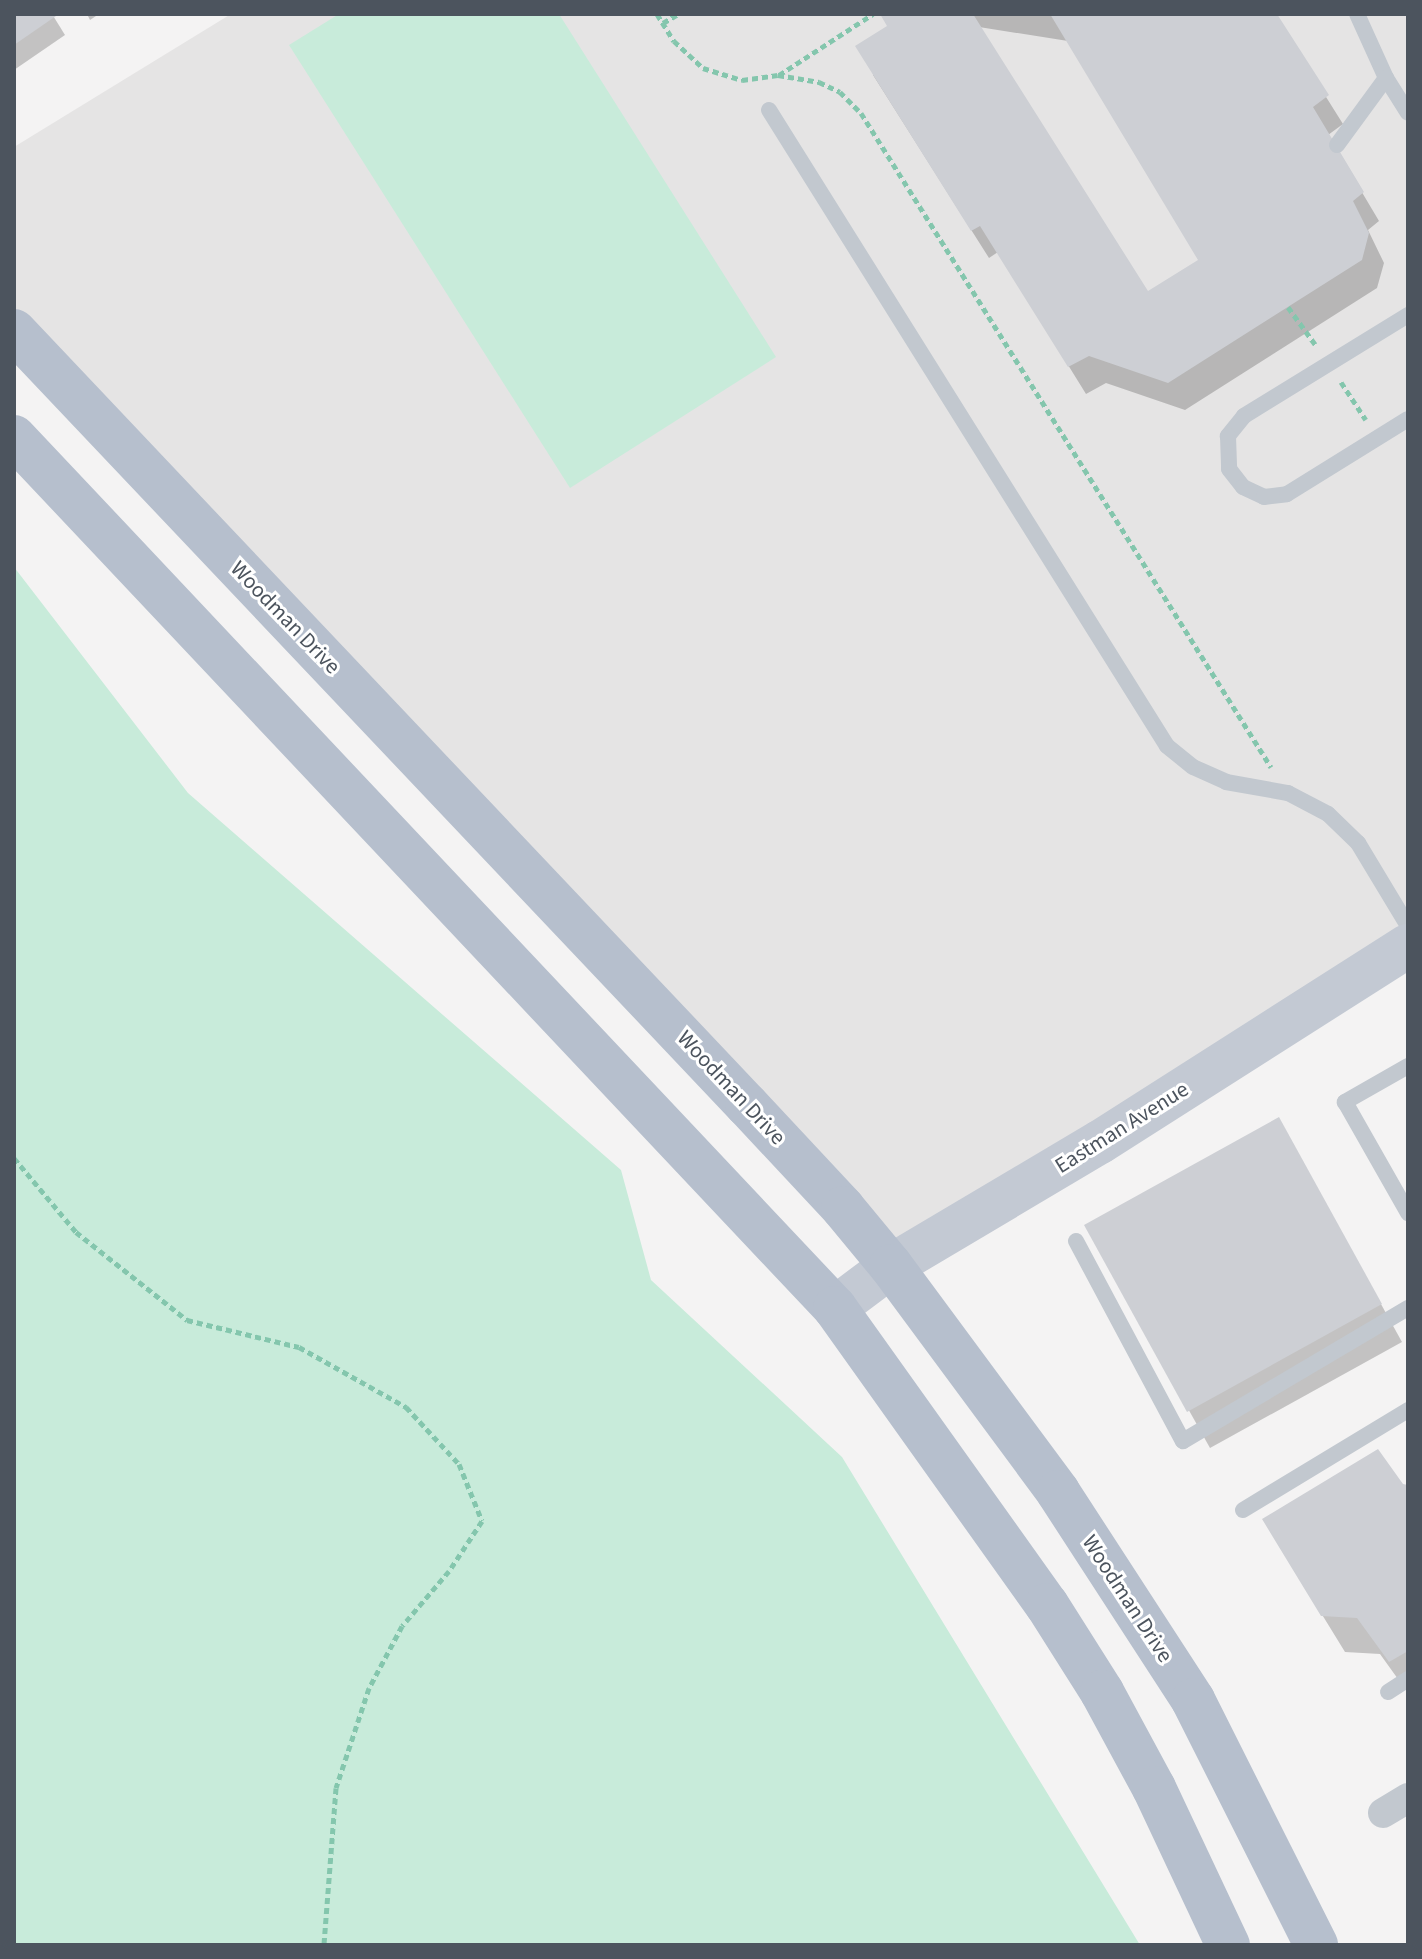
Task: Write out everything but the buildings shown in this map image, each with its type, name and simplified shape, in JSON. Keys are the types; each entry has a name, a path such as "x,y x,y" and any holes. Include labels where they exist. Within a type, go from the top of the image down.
{"main road":[{"name":"Woodman Drive","path":"14,331 747,1105 843,1208 891,1266 1058,1492 1193,1700 1316,1945"},
{"path":"14,437 835,1308 1029,1579 1102,1692 1154,1788 1228,1945"}],"street":[{"name":"Eastman Avenue","path":"835,1308 891,1266 1100,1142 1408,946"}],"lane":[{"path":"1357,14 1386,78 1408,113"},
{"path":"1337,145 1386,78"},
{"path":"769,110 1167,746 1193,767 1226,782 1288,793 1328,814 1358,843 1408,926"},
{"path":"1408,315 1244,416 1228,436 1229,469 1243,487 1264,497 1287,494 1408,419"},
{"path":"1408,1066 1345,1102 1408,1213"},
{"path":"1076,1241 1183,1441 1408,1308"},
{"path":"1243,1510 1408,1410"},
{"path":"1388,1692 1408,1679"}],"path":[{"path":"657,14 674,41 703,68 742,80 778,75 819,82 840,92 861,113 1288,793"},
{"path":"663,23 678,14"},
{"path":"778,75 873,14"},
{"path":"14,1158 76,1232 187,1320 299,1347 406,1407 459,1464 482,1521 449,1571 402,1626 369,1688 336,1788 324,1945"}],"shaded area":[{"path":"231,14 1408,14 1408,946 891,1266 14,331 14,147"}],"green space":[{"path":"339,14 559,14 776,357 570,488 289,45"},
{"path":"14,567 188,793 621,1170 651,1280 842,1457 1140,1945 14,1945"}]}
